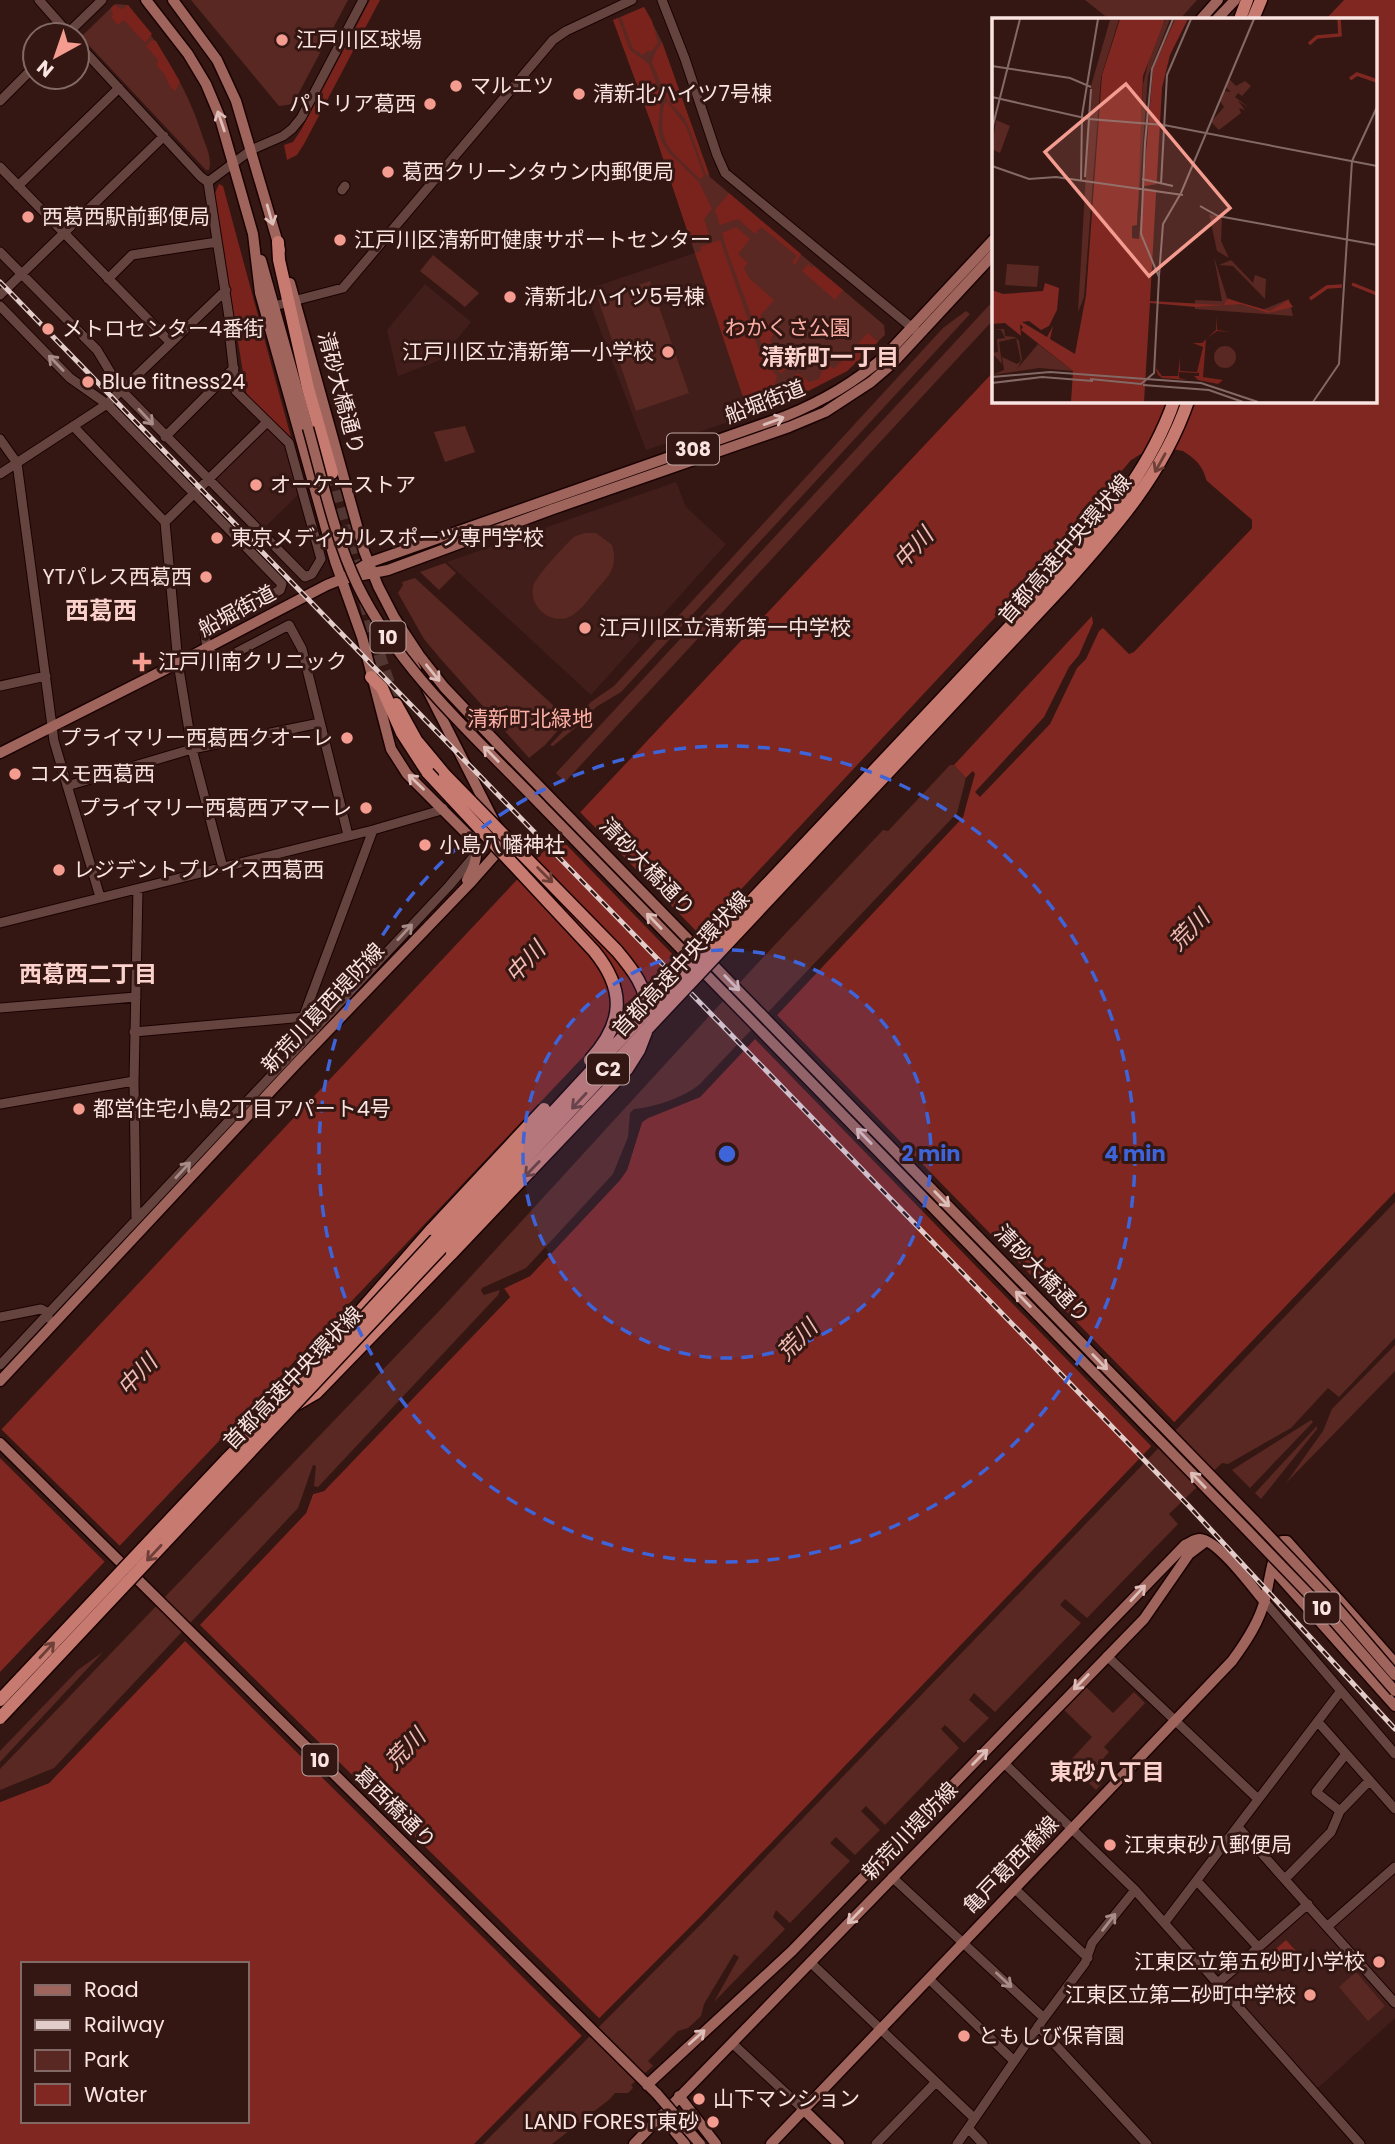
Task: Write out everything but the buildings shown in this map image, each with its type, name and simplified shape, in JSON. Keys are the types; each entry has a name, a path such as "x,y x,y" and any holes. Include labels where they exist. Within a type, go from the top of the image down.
{"highway":[{"path":"1240,18 1247,0"},
{"path":"1253,18 1261,0"},
{"path":"278,242 279,260 292,302 308,388 332,473"},
{"name":"首都高速中央環状線","path":"0,1700 226,1460 305,1381 605,1056 1066,567 1128,490 1155,445 1174,402"},
{"name":"首都高速中央環状線","path":"0,1718 1098,547 1139,498 1156,471 1188,402"},
{"path":"305,1381 319,1358 432,1229 596,1054 616,1018 618,1001 615,983 599,956 428,773 402,733 382,688 371,677"},
{"path":"296,1405 316,1393 627,1069 647,1030 646,998 637,976 627,963 546,876 445,775 416,740 396,704"}],"main road":[{"path":"146,0 178,40 202,77 219,115 253,234 260,293 342,579 362,637 387,737 395,757 407,774 465,830 477,852 470,875 458,894"},
{"path":"173,0 217,60 236,101 278,242"},
{"path":"1202,18 1218,0"},
{"path":"1218,18 1236,0"},
{"name":"10","path":"253,234 274,306"},
{"name":"船堀街道","path":"342,579 373,575 825,412 871,382 892,364 916,331 992,241"},
{"name":"船堀街道","path":"0,753 342,579 368,563 808,407 865,373 916,331 992,256"},
{"name":"清砂大橋通り","path":"292,302 368,563 394,617 419,656 444,687 1259,1525 1334,1604 1395,1675"},
{"name":"清砂大橋通り","path":"274,306 336,529 358,586 383,631 418,676 1326,1612 1395,1691"},
{"path":"394,617 397,635 498,831 499,844 477,852"},
{"name":"新荒川葛西堤防線","path":"0,1381 491,860 499,844"},
{"name":"葛西橋通り","path":"0,1443 644,2081 701,2144"},
{"name":"新荒川堤防線","path":"644,2081 792,1951 1177,1551 1196,1539 1211,1543"},
{"name":"亀戸葛西橋線","path":"771,2144 1219,1675 1244,1644 1265,1602 1272,1568 1282,1541 1287,1541 1395,1663"},
{"path":"1211,1543 1265,1602"},
{"name":"新荒川堤防線","path":"634,2144 1144,1619 1189,1554 1211,1543"},
{"path":"1272,1568 1395,1706"},
{"path":"679,2096 716,2144"},
{"path":"804,2110 839,2144"},
{"path":"662,2115 685,2144"}],"street":[{"path":"39,0 57,21"},
{"path":"81,21 102,0"},
{"path":"208,182 251,150 283,136 292,129 301,118 363,0"},
{"path":"274,306 338,291 345,286 556,36 632,0"},
{"path":"662,0 717,155 726,173 916,331"},
{"path":"0,252 97,350 121,390 165,437 305,577 316,571 321,559 289,443 236,391 226,290 208,182 91,58"},
{"path":"0,101 21,80"},
{"path":"18,186 119,89"},
{"path":"0,295 164,136"},
{"path":"0,167 170,342"},
{"path":"108,279 132,255 218,242"},
{"path":"0,474 107,404 226,290"},
{"path":"0,306 70,378 107,404 282,584 280,590 205,633 206,649 220,661 289,625 302,649 348,835"},
{"path":"165,437 234,368"},
{"path":"165,522 267,422"},
{"path":"73,426 165,522 178,663 192,750 223,867"},
{"path":"0,439 17,463 54,741 100,897"},
{"path":"0,686 46,676"},
{"path":"66,786 192,750 320,723"},
{"path":"0,923 373,830 443,808"},
{"path":"303,1017 373,830"},
{"path":"0,1365 477,852"},
{"path":"136,1219 134,1032 138,889"},
{"path":"0,1008 136,997"},
{"path":"134,1032 327,1015"},
{"path":"0,1104 134,1081"},
{"path":"0,1317 41,1309 48,1313"},
{"path":"45,1333 48,1313"},
{"path":"1265,1602 1395,1754"},
{"path":"1107,1656 1258,1799"},
{"path":"1165,1922 1340,1692"},
{"path":"1318,1722 1395,1810"},
{"path":"1340,1811 1316,1792 1346,1754"},
{"path":"1004,1763 1073,1828 1165,1922 1360,2144"},
{"path":"1285,1879 1331,1832 1340,1811 1369,1781"},
{"path":"1238,1827 1395,2003"},
{"path":"1328,1926 1395,1867"},
{"path":"892,1877 964,1943 1041,2022 1147,2144"},
{"path":"1197,1881 1258,1947"},
{"path":"1015,1889 1088,1958"},
{"path":"957,2144 1088,1958 1092,1943 1135,1890"},
{"path":"1218,1983 1308,1904"},
{"path":"810,1962 974,2118"},
{"path":"929,1979 1014,2061"},
{"path":"732,2043 804,2110"},
{"path":"876,2144 935,2083"},
{"path":"968,2128 983,2144"}],"shaded area":[{"path":"370,0 380,0 304,144 297,155 287,160 284,145 293,142 301,130"},
{"path":"114,5 122,9 128,5 152,34 145,43 124,20 118,25 111,17 111,8"},
{"path":"644,7 652,21 658,43 652,51 643,55 633,49 621,17"},
{"path":"618,18 630,50 649,64 661,96 658,129 660,139 669,153 699,182 712,209 704,219 709,235 691,242 613,20"},
{"path":"152,40 156,41 180,82 175,91 157,66 158,60 146,46"},
{"path":"662,42 709,174 706,175 688,125 668,101 652,62"},
{"path":"667,102 686,126 704,176 700,179 674,154 665,139 662,118 664,104"},
{"path":"219,184 223,186 292,441 247,397 214,195"},
{"path":"729,193 801,254 795,265 792,262 797,256 761,227 755,234 738,219 720,225 715,210"},
{"path":"736,227 750,239 738,254 748,263 744,268 749,278 774,300 760,316 778,328 770,345 774,353 788,365 781,374 764,350 726,248 722,233"},
{"path":"720,240 761,356 777,376 774,388 780,404 749,415 695,253 701,251 700,247"},
{"name":"江戸川区立清新第一小学校","path":"695,253 749,415 646,450 585,290"},
{"path":"808,264 843,290 835,300 802,271"},
{"path":"425,284 471,322 440,360 398,376 387,330"},
{"path":"868,333 878,342 847,371 802,394 790,382 797,373 810,382 819,379 823,369 813,357 815,354 834,369"},
{"name":"オーケーストア","path":"267,427 287,446 299,494 261,531 211,481"},
{"name":"江戸川区立清新第一中学校","path":"676,482 686,507 726,544 591,695 447,562"},
{"name":"江東区立第五砂町小学校","path":"1395,1871 1395,1998 1333,1926"},
{"name":"江東区立第二砂町中学校","path":"1309,1908 1395,2008 1395,2018 1319,2087 1315,2087 1225,1983"}],"green space":[{"path":"191,0 348,0 293,104 279,106"},
{"path":"1085,0 1197,0 1181,18 1108,18"},
{"path":"115,4 128,5 152,36 190,102 209,154 209,170 206,170 91,48 91,27"},
{"name":"わかくさ公園","path":"644,7 662,42 710,177 884,325 885,335 847,371 791,400 749,415 653,128 613,20"},
{"path":"433,255 479,293 465,307 420,271"},
{"path":"650,281 689,393 636,411 598,299"},
{"path":"992,302 992,321 565,782 556,773"},
{"path":"966,311 970,314 621,692 596,707 587,718 553,746 550,745 591,702 614,686 943,328"},
{"path":"465,426 475,452 445,462 434,432"},
{"path":"584,533 596,533 612,545 614,558 610,574 571,616 556,619 550,617 538,608 533,587 551,561 570,541"},
{"path":"445,563 456,573 439,590 420,572"},
{"name":"清新町北緑地","path":"415,578 568,719 545,745 529,758 424,639 398,593 402,582"},
{"path":"950,765 954,765 966,778 957,813 699,1085 676,1098 634,1109 630,1113 628,1137 613,1174 526,1268 482,1288 484,1295 500,1290 318,1487 314,1486 316,1466 313,1465 298,1508 54,1768 0,1790 0,1769 442,1308 756,965 883,830 888,831"},
{"path":"1395,1202 1395,1338 1339,1397 1328,1388 1291,1428 1228,1464 1222,1463 1169,1514 1178,1524 1087,1618 1065,1599 1060,1605 1081,1623 995,1712 974,1693 969,1700 989,1718 964,1743 945,1725 941,1729 959,1748 885,1825 866,1806 861,1811 880,1830 855,1855 836,1837 830,1843 850,1861 790,1923 776,1910 773,1917 785,1929 714,2002 739,1957 734,1954 704,2004 701,2016 688,2028 678,2031 648,2061 653,2066 631,2085 633,2088 628,2093 615,2093 552,2144 483,2144 706,1919"},
{"path":"1395,1345 1395,1371 1286,1483 1323,1431 1332,1409"},
{"path":"1311,1420 1313,1422 1250,1488 1232,1470"},
{"path":"1317,1426 1317,1429 1261,1499 1255,1493"},
{"path":"103,1652 0,1762 0,1751 78,1670"},
{"path":"1084,1685 1113,1713 1134,1692 1145,1703 1104,1747 1109,1752 1091,1772 1102,1783 1096,1790 1068,1763 1092,1737 1062,1708"},
{"path":"1356,1972 1385,2006 1368,2021 1339,1987"}],"water":[{"path":"1344,0 1395,0 1395,1192 702,1915 474,2144 0,2144 0,1802 49,1783 306,1513 313,1494 324,1491 510,1297 503,1289 530,1276 620,1180 627,1170 642,1122 700,1097 963,817 973,771 966,778 954,765 1092,616 1095,613 1134,651 1252,528 1252,520 1206,481 1201,466 1189,455 1165,449 1146,452 1136,457 1089,510 1085,521 676,959 0,1672 0,1431 992,373 992,402 1378,402 1378,18 1327,18"},
{"path":"1286,1940 1296,1951 1272,1972 1262,1961"}],"pier":[{"path":"992,369 992,373 579,811 702,937 679,961 557,835 538,856 536,853"},
{"path":"1161,447 1183,451 1198,463 1207,481 1252,520 1252,528 1134,652 1129,654 1103,628 1099,631 1086,659 1077,668 1050,724 980,797 975,792 1044,717 1069,667 1079,655 1093,623 1092,616 1098,610 1134,647 1248,526 1248,522 1204,484 1195,465 1182,455 1161,451 1133,462 1093,512 1089,521 1085,521 1089,510 1131,460"},
{"path":"973,771 975,774 963,817 777,1015 1177,1425 1154,1449 755,1039 700,1097 642,1122 627,1170 620,1180 530,1276 504,1288 510,1297 324,1491 313,1494 306,1513 200,1625 602,2021 584,2038 185,1641 49,1783 0,1802 0,1798 47,1780 303,1511 310,1491 322,1488 505,1297 500,1290 501,1286 528,1273 617,1178 640,1120 646,1115 698,1094 778,1010 960,815 971,778 965,781"},
{"path":"0,1428 122,1548 107,1564 0,1458"}],"tunnel":[{"path":"332,473 359,578"},
{"path":"365,602 396,704"}],"railway":[{"path":"0,282 1188,1505 1395,1729"}],"place":[{"name":"江戸川区球場","path":"282,40"},
{"name":"マルエツ","path":"456,86"},
{"name":"清新北ハイツ7号棟","path":"579,94"},
{"name":"パトリア葛西","path":"430,104"},
{"name":"葛西クリーンタウン内郵便局","path":"388,172"},
{"name":"西葛西駅前郵便局","path":"28,217"},
{"name":"江戸川区清新町健康サポートセンター","path":"340,240"},
{"name":"清新北ハイツ5号棟","path":"510,297"},
{"name":"メトロセンター4番街","path":"48,329"},
{"name":"江戸川区立清新第一小学校","path":"668,352"},
{"name":"Blue fitness24","path":"88,382"},
{"name":"オーケーストア","path":"256,485"},
{"name":"東京メディカルスポーツ専門学校","path":"217,538"},
{"name":"YTパレス西葛西","path":"206,577"},
{"name":"江戸川区立清新第一中学校","path":"585,628"},
{"name":"江戸川南クリニック","path":"142,662"},
{"name":"プライマリー西葛西クオーレ","path":"347,738"},
{"name":"コスモ西葛西","path":"15,774"},
{"name":"プライマリー西葛西アマーレ","path":"366,808"},
{"name":"小島八幡神社","path":"425,845"},
{"name":"レジデントプレイス西葛西","path":"59,870"},
{"name":"都営住宅小島2丁目アパート4号","path":"79,1109"},
{"name":"江東東砂八郵便局","path":"1110,1845"},
{"name":"江東区立第五砂町小学校","path":"1379,1962"},
{"name":"江東区立第二砂町中学校","path":"1310,1995"},
{"name":"ともしび保育園","path":"964,2036"},
{"name":"山下マンション","path":"699,2099"},
{"name":"LAND FOREST東砂","path":"713,2122"}],"district":[{"name":"清新町一丁目","path":"830,357"},
{"name":"西葛西","path":"101,611"},
{"name":"西葛西二丁目","path":"88,974"},
{"name":"東砂八丁目","path":"1107,1772"}],"water label":[{"name":"中川","path":"913,548"},
{"name":"荒川","path":"1189,930"},
{"name":"中川","path":"525,962"},
{"name":"荒川","path":"797,1340"},
{"name":"中川","path":"137,1375"},
{"name":"荒川","path":"405,1749"}]}
